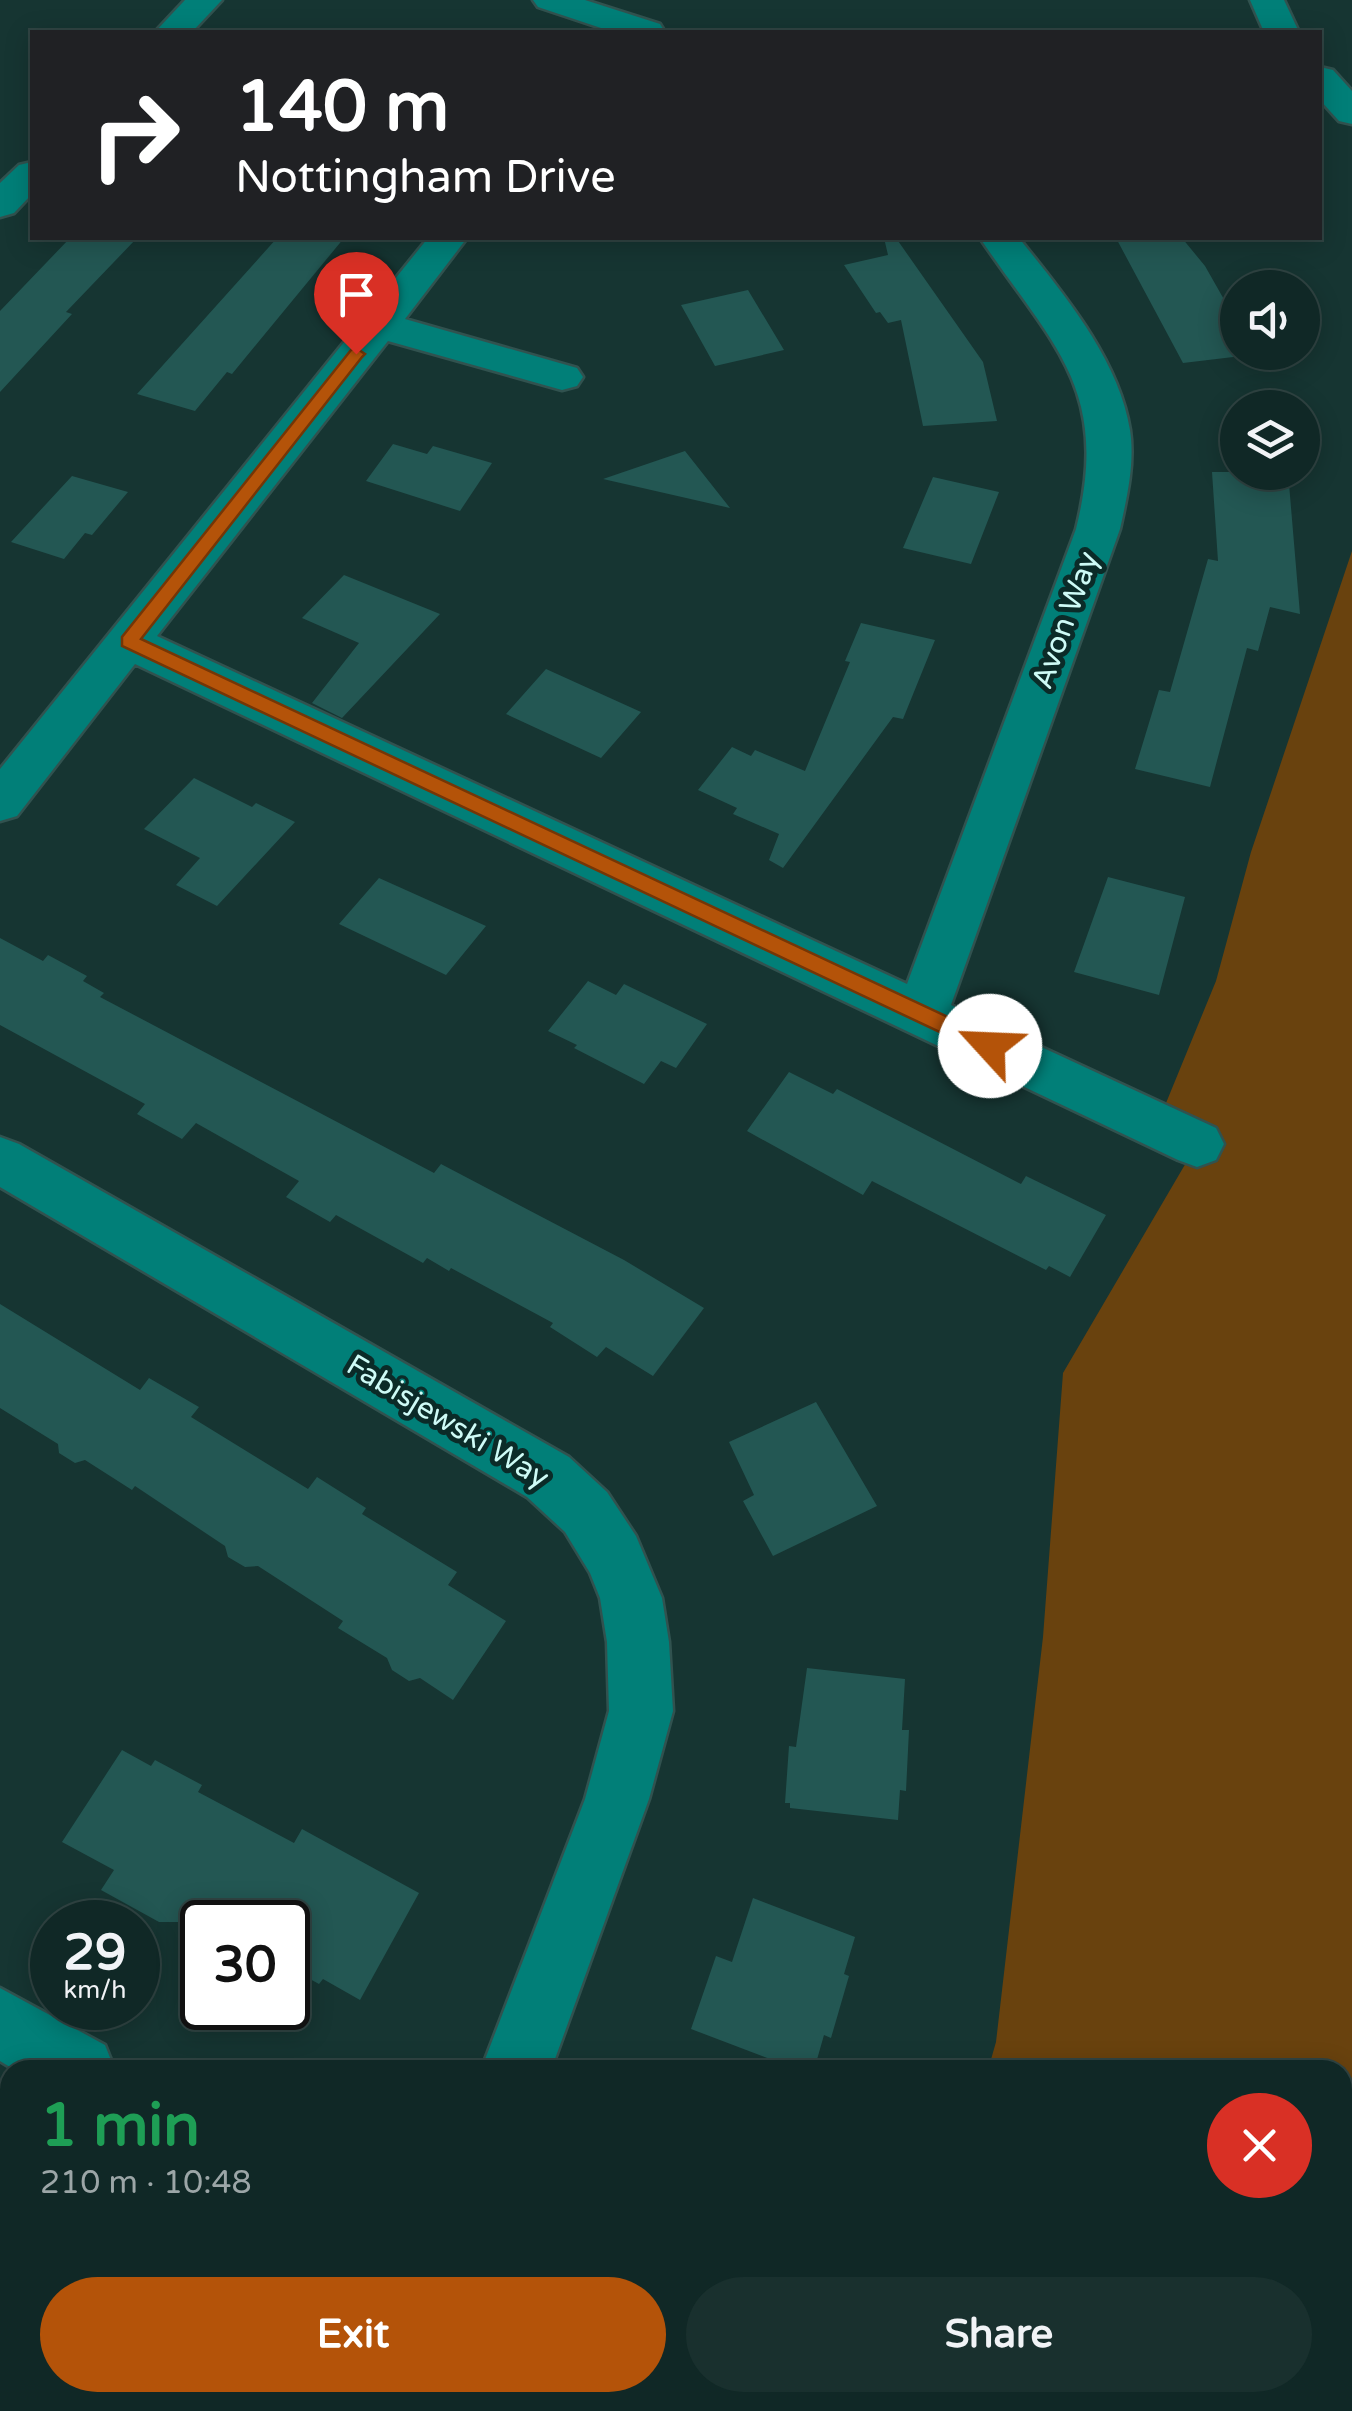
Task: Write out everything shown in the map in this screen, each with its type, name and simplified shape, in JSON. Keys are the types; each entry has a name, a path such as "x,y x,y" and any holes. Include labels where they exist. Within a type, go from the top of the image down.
{"street":[{"path":"174,30 204,0"},
{"path":"550,0 624,29"},
{"path":"1267,0 1280,30"},
{"path":"1322,80 1352,112"},
{"path":"0,205 30,174"},
{"path":"0,803 446,240"},
{"name":"Avon Way","path":"922,1014 1098,528 1107,492 1110,454 1106,415 1078,351 1000,240"},
{"path":"379,325 562,377"},
{"path":"128,642 1197,1144"},
{"name":"Fabisjewski Way","path":"0,1160 548,1476 586,1512 614,1556 631,1598 638,1642 641,1711 617,1799 520,2060"},
{"path":"0,2022 63,2060"}],"shaded area":[{"path":"1352,551 1352,2060 991,2060 1043,1637 1063,1373 1197,1144 1157,1125 1216,981 1251,852"}],"building":[{"path":"68,240 135,240 66,312 72,314 0,392 0,311"},
{"path":"275,240 342,240 232,374 227,372 195,411 137,394"},
{"path":"884,240 897,240 983,362 997,421 923,426 901,320 888,323 880,312 876,313 844,265 888,255"},
{"path":"1117,240 1184,240 1220,292 1220,359 1183,363"},
{"path":"748,290 784,350 715,366 681,305"},
{"path":"393,444 427,454 433,446 492,463 460,511 366,481"},
{"path":"685,451 730,508 603,479"},
{"path":"1212,472 1220,472 1220,490 1290,490 1300,614 1270,607 1258,651 1247,648 1210,787 1135,769 1159,690 1170,692 1208,559 1218,561"},
{"path":"72,476 128,492 92,535 85,533 64,559 11,542"},
{"path":"933,477 999,492 971,564 903,548"},
{"path":"344,575 440,614 342,718 312,703 359,643 302,618"},
{"path":"861,623 935,640 903,719 893,717 783,868 769,860 779,834 733,814 737,808 698,790 732,747 751,756 755,750 805,771 850,662 845,661"},
{"path":"546,669 641,712 601,758 506,714"},
{"path":"194,778 252,807 256,803 295,822 217,906 176,885 200,858 144,829"},
{"path":"1108,877 1185,897 1159,995 1074,972"},
{"path":"379,878 486,926 446,975 339,924"},
{"path":"0,938 43,961 48,955 87,976 83,981 104,993 100,997 434,1173 441,1164 624,1260 704,1308 653,1376 606,1347 597,1357 550,1327 553,1323 451,1268 449,1271 427,1258 423,1263 336,1215 330,1222 286,1197 299,1181 196,1123 182,1139 137,1114 145,1104 0,1025"},
{"path":"588,981 616,995 624,984 707,1024 676,1068 661,1061 644,1084 548,1031"},
{"path":"789,1072 833,1094 837,1089 1021,1184 1026,1176 1106,1215 1070,1277 1049,1266 1046,1270 872,1181 863,1195 747,1131"},
{"path":"0,1304 140,1390 149,1378 199,1407 191,1417 308,1489 317,1477 366,1508 362,1514 457,1572 448,1585 506,1621 453,1700 420,1678 409,1681 392,1670 387,1658 338,1628 343,1621 258,1566 245,1567 228,1557 225,1546 135,1486 132,1490 85,1460 75,1463 59,1453 58,1444 0,1408"},
{"path":"816,1402 877,1506 773,1556 743,1501 754,1495 729,1442"},
{"path":"807,1668 905,1679 902,1730 909,1730 906,1791 900,1790 898,1820 790,1808 790,1803 785,1803 789,1746 796,1747"},
{"path":"122,1750 151,1766 155,1760 202,1785 198,1792 294,1843 302,1829 419,1893 360,2000 323,1979 319,1984 310,1979 310,1900 180,1900 180,1922 160,1922 160,1900 119,1900 101,1890 114,1870 62,1842"},
{"path":"753,1898 855,1937 844,1974 849,1976 831,2038 824,2035 817,2060 773,2060 691,2029 716,1956 732,1962"}],"route":[{"path":"356,354 128,642 990,1046"}]}
